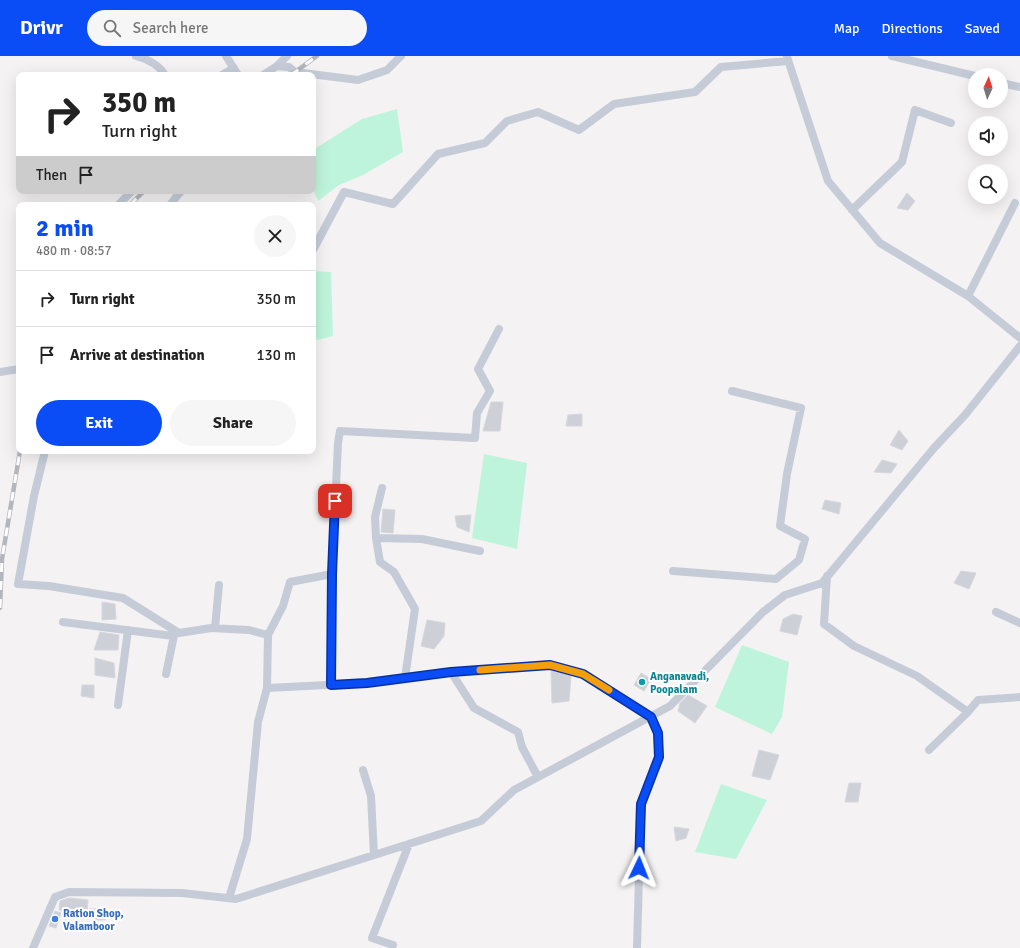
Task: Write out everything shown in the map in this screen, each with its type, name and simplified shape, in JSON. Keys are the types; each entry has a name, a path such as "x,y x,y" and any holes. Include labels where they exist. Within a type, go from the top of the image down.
{"street":[{"path":"136,56 146,59 163,72"},
{"path":"226,56 236,72"},
{"path":"268,72 277,66 287,56"},
{"path":"316,76 358,80 387,70 401,56"},
{"path":"892,56 968,74"},
{"path":"316,244 344,192 393,204 438,154 485,142 507,121 538,112 580,130 614,104 695,92 721,67 787,58 828,181 852,210 880,243 968,296 1020,338"},
{"path":"277,66 289,67 295,72"},
{"path":"1008,84 1020,87"},
{"path":"852,210 902,162 915,110 951,123"},
{"path":"121,202 129,194"},
{"path":"172,202 179,194"},
{"path":"968,296 1015,203"},
{"path":"331,685 332,574 338,443 340,431 475,438 477,412 490,391 478,369 499,329"},
{"path":"32,948 55,897 68,892 182,893 236,899 481,820 514,790 670,706 763,612 785,595 822,583 934,448 965,415 1020,346"},
{"path":"0,372 16,370"},
{"path":"672,570 776,579 799,560 805,539 780,526 787,474 801,408 732,391"},
{"path":"43,454 18,584 49,586 123,598 174,633"},
{"path":"382,488 375,517 376,538 380,562 394,572 415,609 405,678"},
{"path":"376,538 422,539 480,551"},
{"path":"229,898 246,839 258,722 267,688 268,635 283,606 290,582 332,574"},
{"path":"827,576 824,624 854,646 917,676 968,712"},
{"path":"215,628 219,585"},
{"path":"996,612 1020,623"},
{"path":"63,622 128,630 174,633 215,628 249,630 268,635"},
{"path":"118,705 128,630"},
{"path":"166,674 174,633"},
{"path":"267,688 367,683 451,672 550,665 583,674 651,717 658,733 659,757 641,804 637,948"},
{"path":"451,672 474,708 518,732 522,747 538,777"},
{"path":"929,750 968,712 978,700 1020,697"},
{"path":"363,770 371,796 374,855"},
{"path":"393,945 372,938 409,844"}],"green space":[{"path":"397,109 403,152 363,175 339,185 318,201 315,194 316,148 362,119"},
{"path":"316,271 331,272 333,336 316,340"},
{"path":"484,454 527,463 517,549 472,538"},
{"path":"742,645 789,662 782,717 772,734 715,707"},
{"path":"721,784 767,800 736,859 695,852"}],"building":[{"path":"907,193 915,201 908,210 897,208"},
{"path":"491,402 503,402 500,431 483,431"},
{"path":"582,414 582,426 566,426 568,415"},
{"path":"899,430 908,441 902,450 890,445"},
{"path":"882,460 897,464 891,473 874,472"},
{"path":"825,500 841,503 839,514 822,509"},
{"path":"383,509 395,510 393,533 381,532"},
{"path":"471,515 469,532 457,527 455,516"},
{"path":"961,571 976,573 969,589 954,583"},
{"path":"102,602 115,604 116,619 102,620"},
{"path":"793,614 802,616 797,635 780,631 783,619"},
{"path":"427,620 445,623 444,636 434,649 421,646"},
{"path":"100,632 119,635 118,650 94,650"},
{"path":"95,658 114,663 115,678 95,675"},
{"path":"551,671 571,676 569,701 552,703"},
{"name":"Anganavadi, Poopalam","path":"641,673 651,679 644,691 634,685"},
{"path":"82,685 94,685 94,698 81,696"},
{"path":"688,695 707,706 695,723 678,711 680,703"},
{"path":"759,750 779,755 770,780 752,776"},
{"path":"849,783 861,783 858,802 845,802"},
{"path":"674,827 689,829 686,838 676,841"},
{"path":"69,898 88,900 87,913 59,910 60,901"},
{"path":"90,909 103,909 105,920 94,920"},
{"name":"Ration Shop, Valamboor","path":"55,911 61,913 56,928 49,926"}],"railway":[{"path":"295,72 317,56"},
{"path":"133,202 141,194"},
{"path":"0,608 2,559 20,454"}],"slow traffic":[{"path":"480,670 550,665 583,674 609,690"}],"place":[{"name":"Anganavadi, Poopalam","path":"642,682"},
{"name":"Ration Shop, Valamboor","path":"55,919"}],"route":[{"path":"335,501 332,574 331,685 367,683 451,672 550,665 583,674 651,717 658,733 659,757 641,804 639,868"}]}
